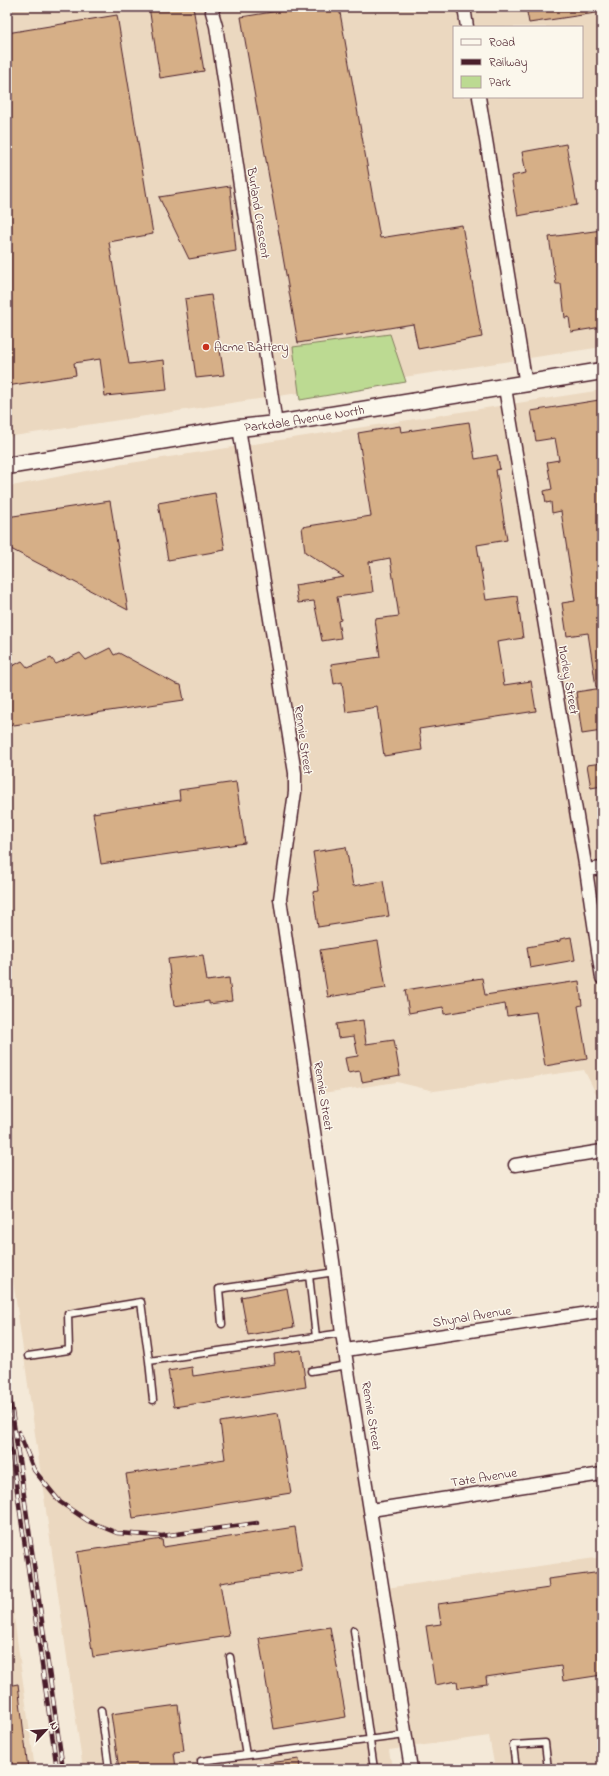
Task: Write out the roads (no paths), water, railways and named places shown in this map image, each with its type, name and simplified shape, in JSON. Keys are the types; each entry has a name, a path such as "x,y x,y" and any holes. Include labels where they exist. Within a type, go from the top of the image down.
{"main road":[{"name":"Parkdale Avenue North","path":"7,466 239,428 276,424 505,388 602,371"}],"street":[{"name":"Burland Crescent","path":"214,7 212,12 218,34 276,424"},
{"path":"464,7 467,26"},
{"path":"479,98 526,384"},
{"name":"Morley Street","path":"505,388 586,870 602,978"},
{"name":"Rennie Street","path":"239,428 295,773 295,792 280,899 335,1272 342,1333 346,1350 411,1769"},
{"path":"586,870 602,868"},
{"path":"515,1165 602,1152"},
{"name":"Shynal Avenue","path":"346,1350 602,1311"},
{"name":"Tate Avenue","path":"371,1510 602,1474"}],"lane":[{"path":"222,1324 218,1289 335,1272"},
{"path":"309,1275 316,1337"},
{"path":"28,1356 69,1350 68,1314 141,1302 153,1400"},
{"path":"149,1361 342,1333"},
{"path":"311,1371 348,1365"},
{"path":"354,1630 374,1769"},
{"path":"230,1657 246,1755"},
{"path":"101,1710 109,1769"},
{"path":"202,1769 201,1761 406,1735"},
{"path":"516,1769 513,1745 545,1743 548,1769"}],"railway":[{"path":"7,1376 63,1769"},
{"path":"7,1421 57,1769"},
{"path":"19,1432 34,1470 60,1502 88,1521 117,1533 162,1536 257,1523"}],"place":[{"name":"Acme Battery","path":"206,347"}]}
